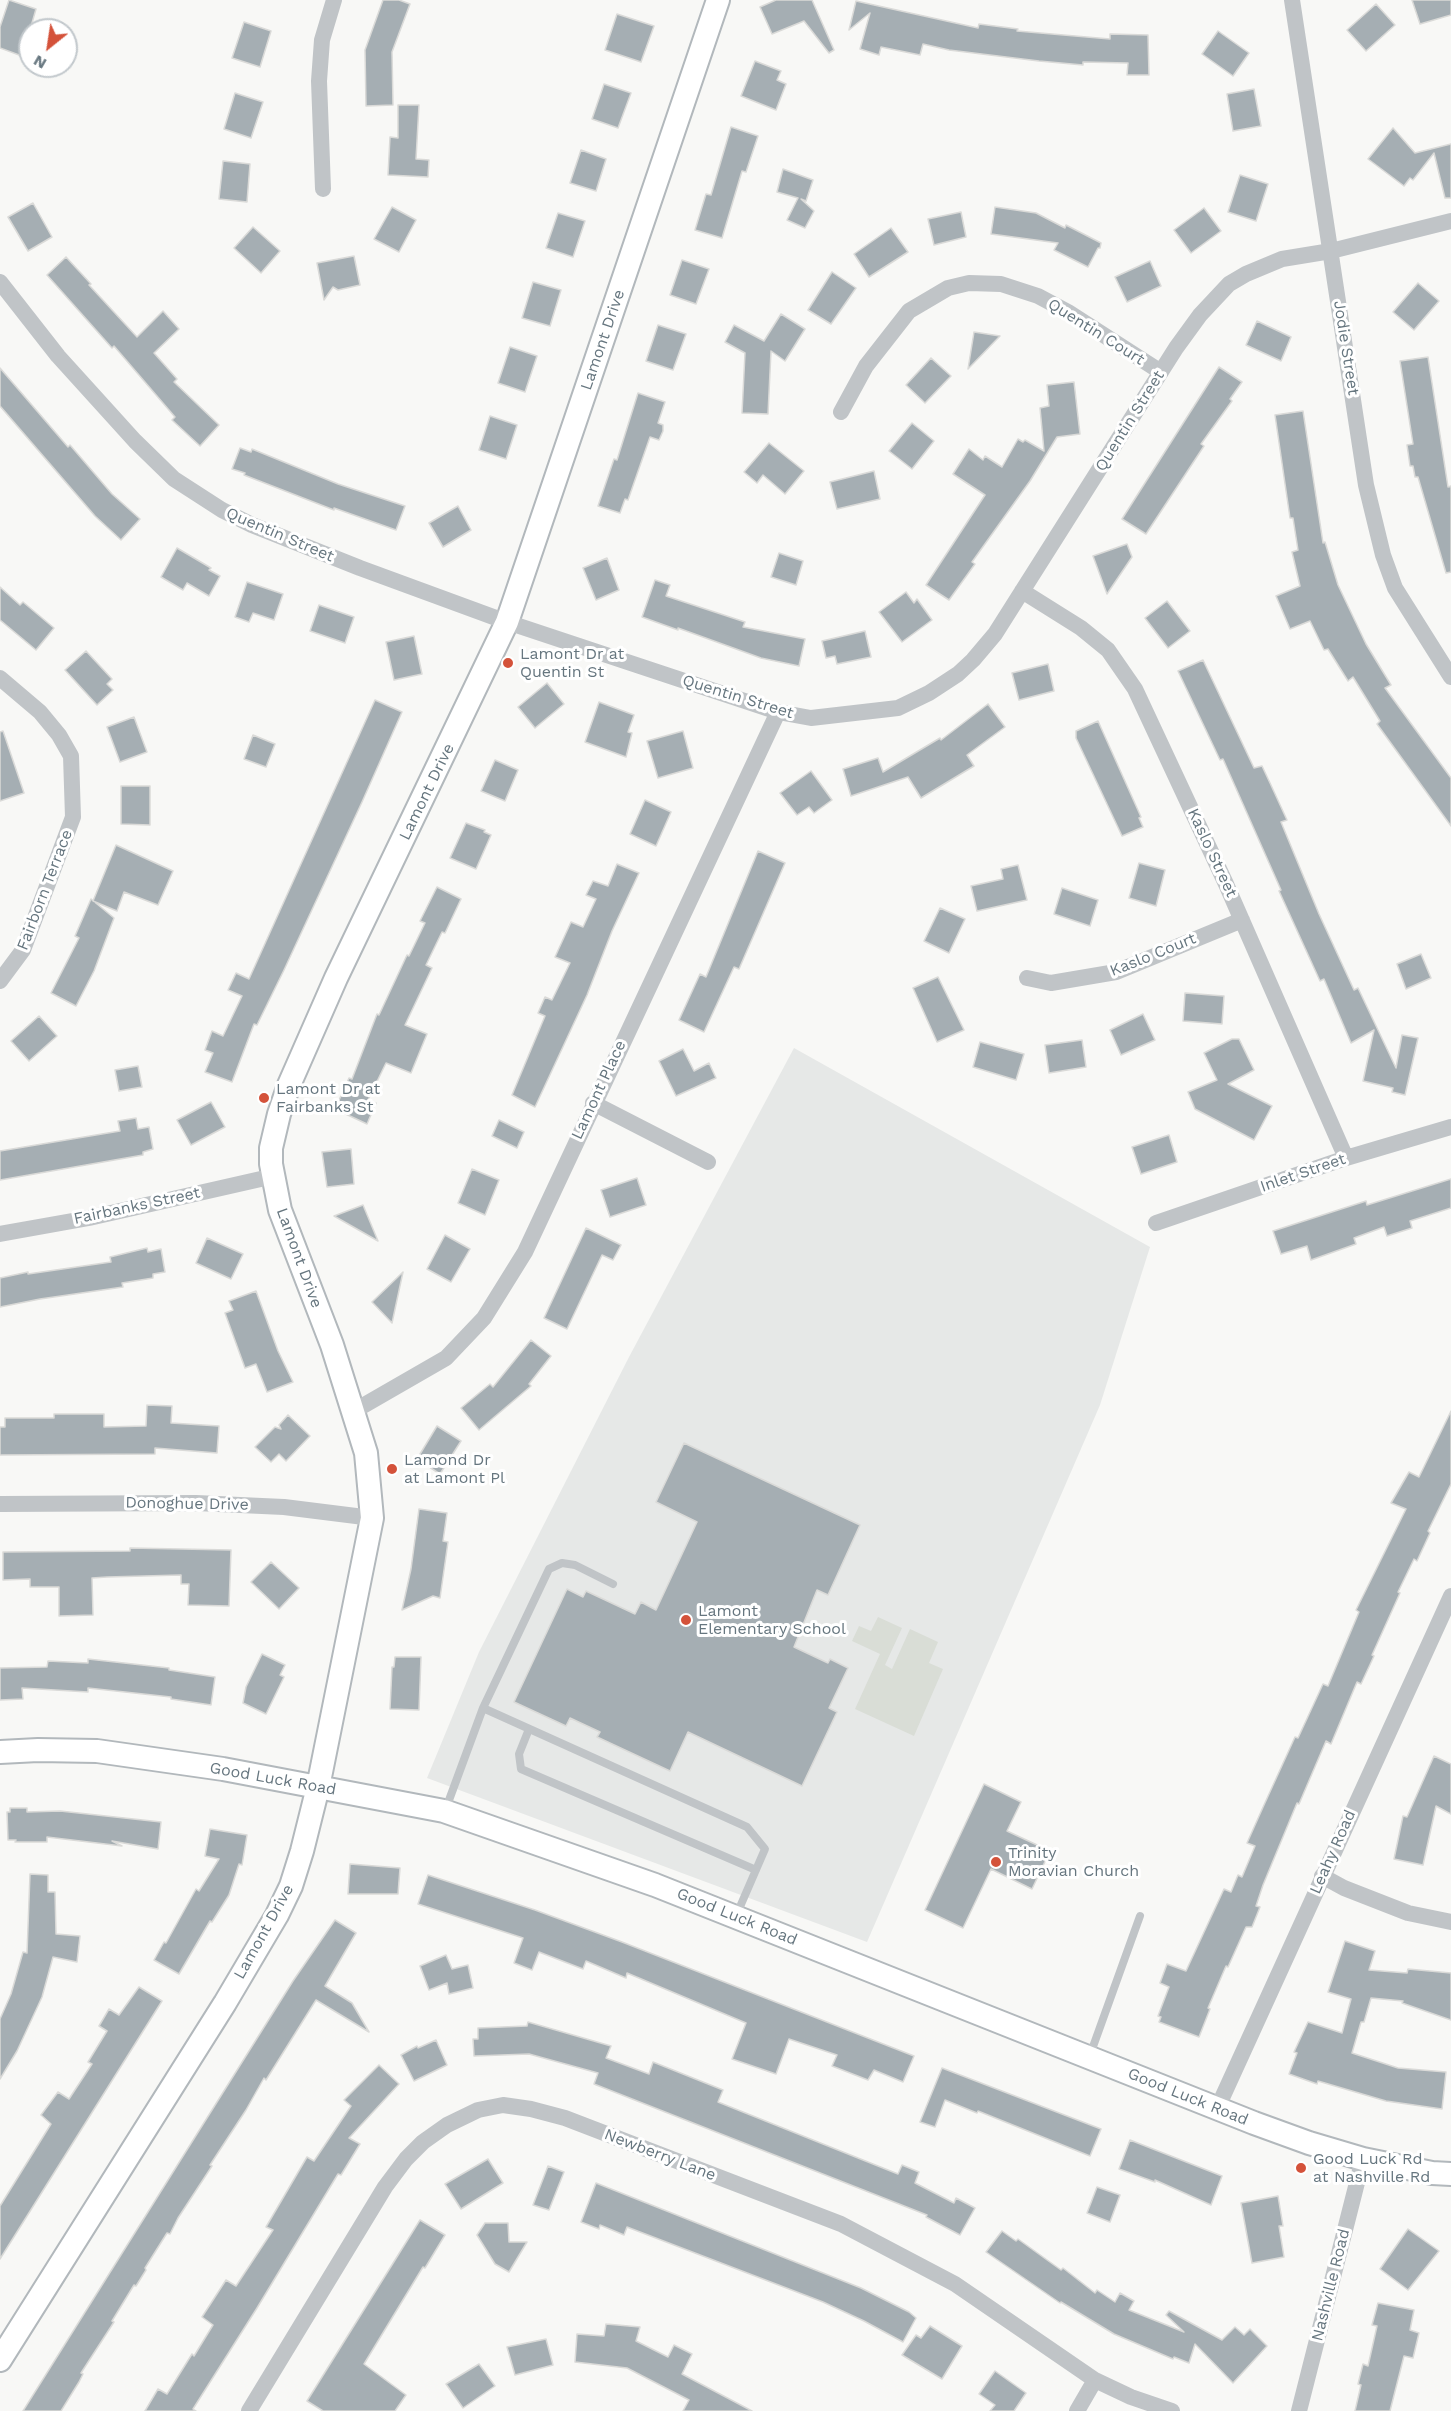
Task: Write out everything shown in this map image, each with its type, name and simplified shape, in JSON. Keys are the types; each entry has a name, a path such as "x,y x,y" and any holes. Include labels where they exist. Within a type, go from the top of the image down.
{"street":[{"path":"324,189 319,81 322,40 334,0"},
{"name":"Lamont Drive","path":"0,2360 213,2022 277,1915 291,1886 318,1787 372,1518 366,1453 354,1411 332,1345 280,1210 271,1148 275,1130 307,1042 507,622 718,0"},
{"name":"Jodie Street","path":"1292,0 1366,485 1383,555 1395,588 1451,677"},
{"name":"Quentin Street","path":"0,282 58,356 135,441 174,479 195,495 252,525 507,622 778,712 811,718 898,708 958,675 973,660 995,634 1161,372 1200,315 1229,284 1246,273 1282,259 1331,251 1451,220"},
{"name":"Quentin Court","path":"841,412 866,366 909,311 948,288 969,283 1000,284 1038,296 1068,312 1161,372"},
{"name":"Kaslo Street","path":"1022,591 1081,628 1108,650 1135,689 1242,920 1346,1158"},
{"name":"Fairborn Terrace","path":"0,678 40,712 59,735 70,756 74,807 74,817 23,950 0,981"},
{"name":"Lamont Place","path":"354,1411 446,1358 484,1318 525,1251 778,712"},
{"name":"Kaslo Court","path":"1027,978 1051,983 1116,972 1242,920"},
{"path":"593,1103 708,1162"},
{"name":"Inlet Street","path":"1156,1223 1346,1158 1451,1127"},
{"name":"Fairbanks Street","path":"0,1234 89,1218 274,1176"},
{"name":"Donoghue Drive","path":"0,1504 196,1503 284,1507 372,1518"},
{"name":"Leahy Road","path":"1217,2109 1451,1596"},
{"name":"Good Luck Road","path":"0,1752 97,1751 223,1769 444,1811 573,1855 736,1917 1217,2109 1309,2143 1363,2159 1432,2173 1451,2174"},
{"path":"1322,1876 1344,1888 1408,1913 1451,1922"},
{"name":"Newberry Lane","path":"249,2411 385,2187 406,2159 423,2142 447,2125 478,2110 503,2105 531,2109 565,2118 841,2224 955,2284 1095,2380 1131,2397 1172,2411"},
{"name":"Nashville Road","path":"1299,2411 1363,2159"},
{"path":"1077,2411 1095,2380"}],"lane":[{"path":"444,1811 483,1708 549,1569 562,1563 575,1565 613,1584"},
{"path":"483,1708 747,1827 765,1849 736,1917"},
{"path":"529,1729 519,1754 521,1769 756,1870"},
{"path":"1089,2058 1140,1916"}],"shaded area":[{"path":"794,1048 1150,1247 1100,1405 867,1942 427,1778 479,1652 629,1357"},
{"path":"878,1617 902,1628 885,1665 892,1669 910,1629 938,1642 929,1663 943,1669 914,1736 855,1709 880,1654 852,1641 859,1626 871,1631"}],"building":[{"path":"9,0 36,9 33,18 18,18 18,55 0,48 0,27"},
{"path":"383,0 399,0 410,4 392,52 393,105 366,106 365,50"},
{"path":"776,0 812,0 834,50 829,53 804,21 772,34 760,7"},
{"path":"1412,0 1451,0 1451,15 1420,24"},
{"path":"856,1 978,28 979,24 1018,29 1017,31 1110,39 1110,34 1148,35 1149,75 1127,75 1128,63 1083,62 1083,65 1039,61 949,50 923,44 920,55 881,47 879,55 860,49 870,13 849,30"},
{"path":"1376,4 1395,25 1366,51 1347,30"},
{"path":"617,14 654,26 641,62 605,50"},
{"path":"244,22 271,31 260,67 232,58"},
{"path":"1218,31 1249,53 1233,76 1202,54"},
{"path":"755,61 781,71 777,80 786,84 776,110 741,96"},
{"path":"604,84 631,93 618,128 592,119"},
{"path":"1254,89 1261,126 1233,131 1227,94"},
{"path":"235,93 263,102 251,138 224,129"},
{"path":"398,105 419,105 416,159 429,160 428,177 388,175 390,137 398,138"},
{"path":"731,127 758,136 746,172 742,171 722,238 695,230 706,194 711,195"},
{"path":"1393,128 1415,153 1451,144 1451,198 1445,198 1434,153 1413,180 1410,178 1404,186 1368,159"},
{"path":"581,150 606,159 596,191 570,183"},
{"path":"223,161 250,164 247,202 219,199"},
{"path":"783,169 813,180 806,201 801,199 814,211 805,228 787,220 798,198 777,192"},
{"path":"1240,175 1268,184 1256,221 1228,212"},
{"path":"33,203 52,237 28,251 8,217"},
{"path":"392,207 416,220 399,252 374,239"},
{"path":"995,207 1036,213 1101,243 1100,248 1088,267 1054,250 1058,243 991,234"},
{"path":"1204,208 1221,231 1191,253 1174,230"},
{"path":"961,212 966,237 934,245 928,219"},
{"path":"558,213 585,221 573,257 546,248"},
{"path":"253,227 280,251 261,273 234,248"},
{"path":"891,228 908,252 869,277 854,254"},
{"path":"354,256 360,285 338,290 333,287 324,300 317,263"},
{"path":"66,257 137,337 163,311 179,329 154,353 177,379 174,382 219,425 200,446 172,420 175,417 114,346 112,348 47,275"},
{"path":"682,260 709,269 696,304 670,295"},
{"path":"1150,261 1161,286 1127,302 1115,277"},
{"path":"832,272 856,288 831,324 808,310"},
{"path":"533,282 561,290 550,326 522,318"},
{"path":"1418,283 1439,301 1414,330 1393,312"},
{"path":"781,314 805,329 785,361 771,351 768,414 742,413 745,353 725,342 734,325 764,341"},
{"path":"1257,321 1291,337 1281,361 1246,345"},
{"path":"658,325 686,334 673,370 646,361"},
{"path":"974,332 1000,336 968,369"},
{"path":"510,347 537,356 525,392 498,383"},
{"path":"1428,357 1448,487 1451,486 1451,572 1446,573 1418,477 1415,477 1413,466 1410,466 1407,445 1413,444 1400,361"},
{"path":"931,358 951,376 925,403 906,385"},
{"path":"1219,367 1242,382 1230,399 1232,401 1201,444 1204,446 1146,534 1122,519"},
{"path":"0,368 68,447 70,445 112,494 140,519 121,540 95,516 0,406"},
{"path":"1074,382 1080,434 1057,437 1030,481 972,562 975,564 949,600 926,585 985,495 953,474 969,449 983,460 985,456 1002,467 1018,439 1023,442 1025,440 1044,451 1040,408 1049,406 1047,385"},
{"path":"638,393 665,402 658,423 663,425 663,431 659,440 650,437 628,500 625,499 620,513 598,506 614,459 617,460"},
{"path":"1303,411 1323,543 1325,542 1338,585 1366,644 1391,685 1385,688 1451,778 1451,826 1377,724 1380,721 1353,677 1348,681 1328,649 1324,650 1310,621 1290,629 1276,596 1300,586 1292,552 1298,550 1293,518 1290,518 1275,415"},
{"path":"490,416 517,425 506,459 479,450"},
{"path":"912,423 934,441 912,469 889,451"},
{"path":"769,443 804,471 785,494 763,475 757,483 744,472"},
{"path":"240,448 251,452 252,449 338,484 405,506 396,530 334,508 334,510 232,469"},
{"path":"874,471 880,499 837,509 830,482"},
{"path":"458,506 471,530 443,547 429,523"},
{"path":"1127,544 1132,557 1107,594 1093,556"},
{"path":"177,548 220,576 209,596 187,583 183,590 161,577"},
{"path":"779,553 803,561 796,585 771,577"},
{"path":"607,558 619,590 596,600 583,568"},
{"path":"655,580 670,585 666,596 745,622 743,627 805,639 799,666 761,658 642,617"},
{"path":"247,582 283,594 274,620 253,613 249,622 235,617"},
{"path":"0,587 20,605 23,602 54,628 36,650 0,620"},
{"path":"906,592 914,603 917,599 932,620 902,642 879,612"},
{"path":"1167,601 1190,631 1168,648 1145,618"},
{"path":"319,605 354,617 345,643 310,631"},
{"path":"865,631 871,657 837,664 835,656 826,658 822,641"},
{"path":"414,636 422,674 394,680 386,642"},
{"path":"86,651 112,679 107,684 113,690 97,705 65,670"},
{"path":"1203,660 1254,768 1262,766 1287,820 1281,822 1319,914 1354,990 1358,988 1396,1068 1402,1035 1418,1038 1405,1095 1392,1092 1393,1088 1363,1081 1374,1030 1351,1043 1324,979 1320,981 1223,759 1220,760 1178,671"},
{"path":"1048,664 1054,691 1019,700 1012,673"},
{"path":"547,683 564,704 535,728 518,707"},
{"path":"375,700 402,712 362,802 284,970 257,1025 254,1024 232,1082 205,1072 213,1053 205,1050 212,1031 223,1036 242,996 228,990 236,973 249,979"},
{"path":"599,702 634,715 628,732 632,733 626,757 585,742"},
{"path":"988,704 1005,727 967,755 974,766 921,798 908,777 851,796 843,769 878,758 883,772 940,738 941,740"},
{"path":"134,717 147,752 120,762 107,727"},
{"path":"1098,721 1141,817 1139,818 1143,827 1122,836 1076,738 1076,731"},
{"path":"3,731 24,793 0,801 0,732"},
{"path":"683,731 693,768 658,778 647,741"},
{"path":"253,735 275,744 266,767 244,759"},
{"path":"495,760 518,770 505,801 481,791"},
{"path":"811,771 832,800 814,813 809,807 797,815 780,793"},
{"path":"121,786 150,786 150,825 121,824"},
{"path":"645,800 671,812 656,846 630,834"},
{"path":"466,823 485,830 484,832 491,835 476,869 450,858"},
{"path":"116,845 173,871 158,905 124,892 117,911 93,901"},
{"path":"758,851 785,863 739,969 734,967 704,1032 679,1020 700,974 706,977"},
{"path":"1139,863 1165,870 1156,906 1129,898"},
{"path":"617,864 639,873 612,931 587,995 535,1107 512,1095 545,1016 538,1013 545,997 552,1000 570,963 555,957 571,922 583,927 596,899 586,895 593,881 608,886"},
{"path":"1018,865 1027,900 977,911 971,886 1003,879 1001,869"},
{"path":"437,887 461,899 426,965 432,968 405,1025 427,1034 411,1073 386,1063 368,1100 376,1103 367,1124 335,1109 349,1078 352,1079 377,1014 379,1015 425,923 420,921"},
{"path":"1062,888 1098,900 1090,926 1054,914"},
{"path":"91,899 114,918 94,971 76,1006 51,993 79,938 75,936"},
{"path":"940,908 965,919 949,953 924,941"},
{"path":"1421,954 1431,978 1406,989 1397,964"},
{"path":"938,977 964,1030 937,1042 913,988"},
{"path":"1185,993 1224,996 1222,1024 1183,1021"},
{"path":"1143,1014 1155,1040 1121,1055 1110,1030"},
{"path":"39,1016 57,1036 29,1061 11,1041"},
{"path":"1232,1039 1239,1039 1254,1070 1228,1084 1272,1106 1254,1140 1195,1109 1188,1092 1217,1080 1204,1053"},
{"path":"1082,1040 1086,1067 1049,1073 1045,1045"},
{"path":"980,1042 1024,1054 1016,1080 973,1067"},
{"path":"683,1049 694,1071 709,1063 716,1078 676,1096 659,1061"},
{"path":"138,1066 142,1087 119,1091 115,1070"},
{"path":"211,1102 225,1127 191,1145 177,1120"},
{"path":"136,1118 138,1129 149,1127 153,1149 143,1152 143,1155 0,1180 0,1151 120,1131 118,1121"},
{"path":"499,1120 524,1132 517,1148 492,1136"},
{"path":"1169,1135 1177,1162 1141,1174 1132,1147"},
{"path":"351,1149 354,1184 327,1187 322,1152"},
{"path":"472,1169 499,1180 485,1215 458,1203"},
{"path":"637,1178 646,1205 610,1217 601,1190"},
{"path":"1451,1179 1451,1208 1410,1221 1412,1228 1387,1236 1384,1227 1354,1238 1356,1244 1311,1260 1307,1246 1281,1254 1273,1231 1366,1201 1367,1205"},
{"path":"363,1205 378,1241 334,1216"},
{"path":"586,1228 621,1245 613,1260 602,1255 567,1329 544,1318"},
{"path":"445,1235 470,1249 451,1282 427,1269"},
{"path":"207,1238 243,1254 231,1279 196,1263"},
{"path":"147,1248 148,1252 161,1249 165,1272 153,1274 153,1278 122,1283 123,1287 0,1307 0,1278 28,1272 28,1274 111,1262 110,1257"},
{"path":"403,1272 392,1323 372,1302"},
{"path":"256,1291 278,1351 293,1382 267,1392 256,1364 245,1368 225,1313 233,1310 229,1301"},
{"path":"531,1340 551,1356 529,1384 531,1386 479,1430 461,1408 490,1384 493,1387"},
{"path":"147,1405 172,1406 171,1423 219,1426 217,1453 155,1448 155,1454 0,1455 0,1427 5,1427 5,1418 54,1418 54,1414 104,1414 104,1427 146,1426"},
{"path":"1451,1411 1451,1484 1428,1531 1430,1533 1417,1561 1414,1559 1398,1592 1400,1593 1361,1684 1357,1682 1331,1744 1326,1741 1299,1804 1297,1803 1263,1885 1256,1906 1260,1907 1252,1927 1246,1927 1228,1967 1226,1966 1208,2008 1210,2009 1199,2037 1159,2022 1161,2017 1158,2016 1169,1987 1160,1983 1167,1964 1186,1971 1224,1889 1231,1892 1238,1875 1242,1877 1255,1846 1247,1843 1295,1737 1298,1738 1323,1684 1328,1686 1359,1612 1356,1610 1406,1509 1391,1503 1409,1472 1419,1477"},
{"path":"288,1415 310,1436 286,1461 279,1454 271,1462 255,1447 275,1427 281,1429 279,1425"},
{"path":"437,1426 461,1441 440,1474 417,1459"},
{"name":"Lamont Elementary School","path":"684,1443 860,1525 828,1595 817,1590 794,1647 828,1663 830,1659 848,1668 829,1708 837,1712 802,1786 688,1732 670,1771 597,1737 600,1732 570,1718 566,1726 514,1702 567,1589 583,1597 586,1591 635,1614 641,1602 656,1610 697,1522 656,1502"},
{"path":"419,1509 447,1513 443,1541 448,1542 440,1598 433,1596 402,1610 411,1569"},
{"path":"130,1548 231,1550 229,1606 188,1605 189,1584 181,1584 181,1575 107,1577 92,1578 93,1615 59,1616 59,1587 30,1587 30,1579 3,1580 3,1552 130,1551"},
{"path":"271,1562 299,1588 279,1609 251,1582"},
{"path":"262,1654 285,1665 280,1675 284,1677 266,1714 243,1703 246,1687"},
{"path":"395,1657 421,1657 419,1710 390,1709 392,1667 394,1667"},
{"path":"88,1659 169,1668 169,1670 215,1677 211,1705 171,1699 171,1697 88,1688 88,1692 22,1688 23,1699 0,1700 0,1668 47,1667 48,1661 88,1663"},
{"path":"1434,1756 1451,1764 1451,1814 1436,1806 1423,1865 1394,1859 1403,1816 1407,1817"},
{"name":"Trinity Moravian Church","path":"984,1784 1021,1802 1007,1831 1050,1851 1032,1889 991,1869 963,1928 925,1910"},
{"path":"10,1808 27,1808 27,1812 60,1811 161,1822 158,1849 112,1841 122,1846 47,1837 47,1842 15,1842 16,1840 8,1840 7,1812 10,1812"},
{"path":"210,1829 247,1835 242,1865 239,1864 229,1895 212,1922 210,1921 179,1974 154,1960 196,1889 199,1891 219,1859 205,1856"},
{"path":"350,1864 400,1868 398,1894 348,1894"},
{"path":"30,1874 48,1875 48,1892 55,1892 56,1934 80,1936 77,1962 53,1957 42,1997 17,2051 0,2079 0,2019 11,1994 23,1952 27,1953"},
{"path":"428,1875 535,1910 622,1942 914,2056 903,2082 874,2070 868,2080 832,2066 837,2055 789,2039 776,2074 732,2059 746,2023 627,1973 626,1978 586,1961 583,1969 539,1952 532,1970 514,1963 523,1938 418,1904"},
{"path":"335,1920 356,1933 325,1986 352,2003 369,2032 316,2000 266,2080 264,2078 170,2234 167,2233 136,2286 134,2285 61,2411 23,2411 293,1981"},
{"path":"1345,1941 1375,1951 1369,1970 1407,1973 1408,1969 1451,1973 1451,2020 1402,2003 1403,2001 1371,1998 1352,2053 1398,2068 1446,2072 1442,2109 1386,2101 1318,2081 1317,2084 1289,2074 1297,2053 1294,2052 1308,2022 1342,2033 1351,1999 1328,1992"},
{"path":"446,1955 452,1969 468,1965 473,1988 449,1994 447,1983 429,1990 420,1966"},
{"path":"139,1987 162,2001 0,2259 0,2206 51,2124 41,2115 58,2092 69,2099 92,2064 88,2062 107,2031 99,2026 109,2009 119,2015"},
{"path":"528,2022 611,2046 606,2058 649,2074 653,2062 723,2090 718,2102 898,2174 902,2165 919,2172 915,2183 954,2203 956,2198 975,2208 960,2235 926,2217 927,2215 594,2084 598,2073 529,2054 474,2056 473,2039 478,2039 478,2028 527,2026"},
{"path":"436,2040 447,2065 414,2081 401,2055 417,2046 418,2048"},
{"path":"379,2065 399,2084 349,2138 360,2144 341,2175 338,2174 193,2409 196,2411 145,2411 158,2389 167,2394 192,2354 194,2356 213,2325 202,2317 226,2280 236,2286 273,2230 266,2227 307,2157 314,2161 351,2106 344,2100"},
{"path":"942,2068 1101,2129 1090,2156 945,2100 935,2127 920,2122"},
{"path":"1130,2140 1222,2176 1211,2205 1155,2180 1155,2182 1119,2169"},
{"path":"488,2159 503,2183 461,2209 445,2184"},
{"path":"548,2166 564,2172 549,2210 533,2205"},
{"path":"596,2183 861,2288 909,2312 916,2318 903,2342 823,2302 627,2227 624,2235 600,2225 599,2229 581,2222"},
{"path":"1097,2187 1120,2195 1110,2222 1087,2213"},
{"path":"1278,2196 1283,2226 1279,2226 1284,2257 1252,2263 1241,2203"},
{"path":"420,2220 445,2235 364,2364 406,2395 395,2411 323,2411 307,2401"},
{"path":"485,2223 508,2223 509,2242 527,2242 509,2272 495,2264 477,2235"},
{"path":"1408,2229 1439,2251 1408,2290 1380,2269"},
{"path":"1002,2231 1016,2241 1018,2239 1061,2270 1063,2268 1095,2293 1097,2290 1115,2302 1120,2293 1134,2301 1129,2310 1184,2332 1166,2315 1169,2311 1222,2340 1235,2327 1244,2335 1250,2329 1267,2346 1233,2383 1195,2344 1189,2363 1174,2357 1173,2359 1114,2334 1060,2303 986,2252"},
{"path":"1378,2303 1414,2310 1410,2330 1419,2333 1413,2358 1404,2356 1390,2411 1355,2411 1363,2364 1368,2366 1377,2326 1372,2325"},
{"path":"606,2324 640,2327 636,2341 668,2357 674,2345 692,2354 682,2374 752,2411 683,2411 689,2400 627,2368 575,2362 577,2334 604,2336"},
{"path":"930,2326 962,2346 942,2379 902,2355 916,2335 921,2338"},
{"path":"546,2339 553,2365 515,2375 507,2347"},
{"path":"479,2364 495,2386 463,2408 446,2384"},
{"path":"995,2371 1026,2393 1014,2411 990,2411 995,2405 979,2394"}],"place":[{"name":"Lamont Dr at Quentin St","path":"508,663"},
{"name":"Lamont Dr at Fairbanks St","path":"264,1098"},
{"name":"Lamond Dr at Lamont Pl","path":"392,1469"},
{"name":"Lamont Elementary School","path":"686,1620"},
{"name":"Trinity Moravian Church","path":"996,1862"},
{"name":"Good Luck Rd at Nashville Rd","path":"1301,2168"}]}
